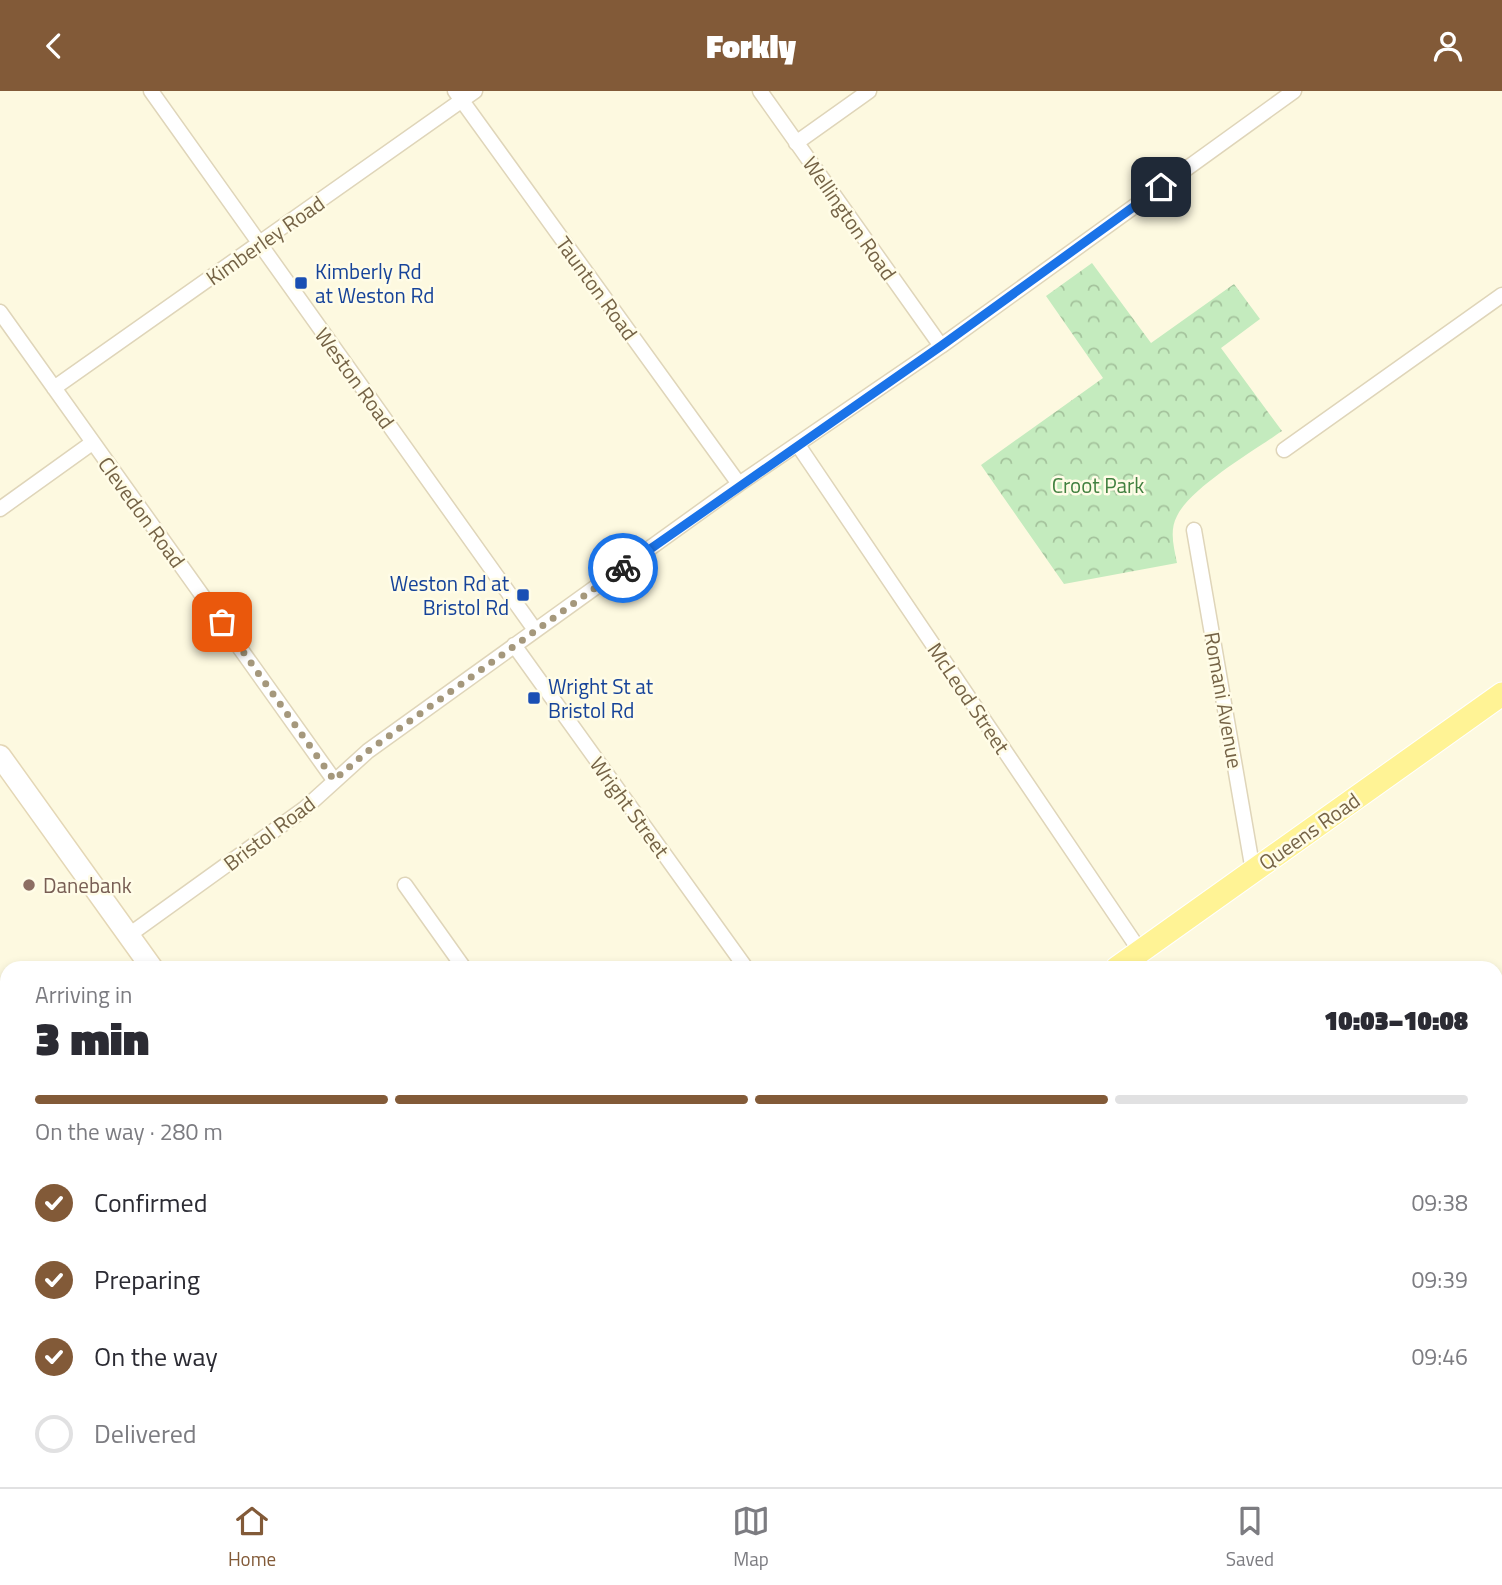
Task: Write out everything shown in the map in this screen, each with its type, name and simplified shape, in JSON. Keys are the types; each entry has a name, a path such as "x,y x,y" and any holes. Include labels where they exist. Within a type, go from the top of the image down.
{"main road":[{"name":"Queens Road","path":"1126,961 1502,694"}],"street":[{"name":"Weston Road","path":"152,91 536,630"},
{"name":"Kimberley Road","path":"54,388 260,244 459,96 475,91"},
{"name":"Wellington Road","path":"760,91 941,346"},
{"path":"796,143 869,91"},
{"name":"Bristol Road","path":"129,935 304,809 368,751 514,645 739,484 941,346 1294,91"},
{"name":"Taunton Road","path":"459,96 739,484"},
{"path":"1284,450 1502,295"},
{"name":"Clevedon Road","path":"0,312 334,780"},
{"path":"0,509 92,443"},
{"name":"McLeod Street","path":"798,445 1140,951"},
{"name":"Romani Avenue","path":"1194,530 1254,871"},
{"name":"Wright Street","path":"514,645 741,961"},
{"path":"0,756 147,961"},
{"path":"405,885 459,961"}],"green space":[{"name":"Croot Park","path":"1092,263 1151,343 1234,284 1260,319 1221,348 1282,431 1224,470 1184,505 1173,527 1177,563 1064,584 981,465 1103,378 1046,296"}],"way so far":[{"path":"222,622 334,780 368,751 623,568"}],"place":[{"name":"Kimberly Rd at Weston Rd","path":"301,283"},
{"name":"Weston Rd at Bristol Rd","path":"523,595"},
{"name":"Wright St at Bristol Rd","path":"534,698"},
{"name":"Danebank","path":"29,885"}],"route":[{"path":"623,568 739,484 941,346 1161,187"}]}
